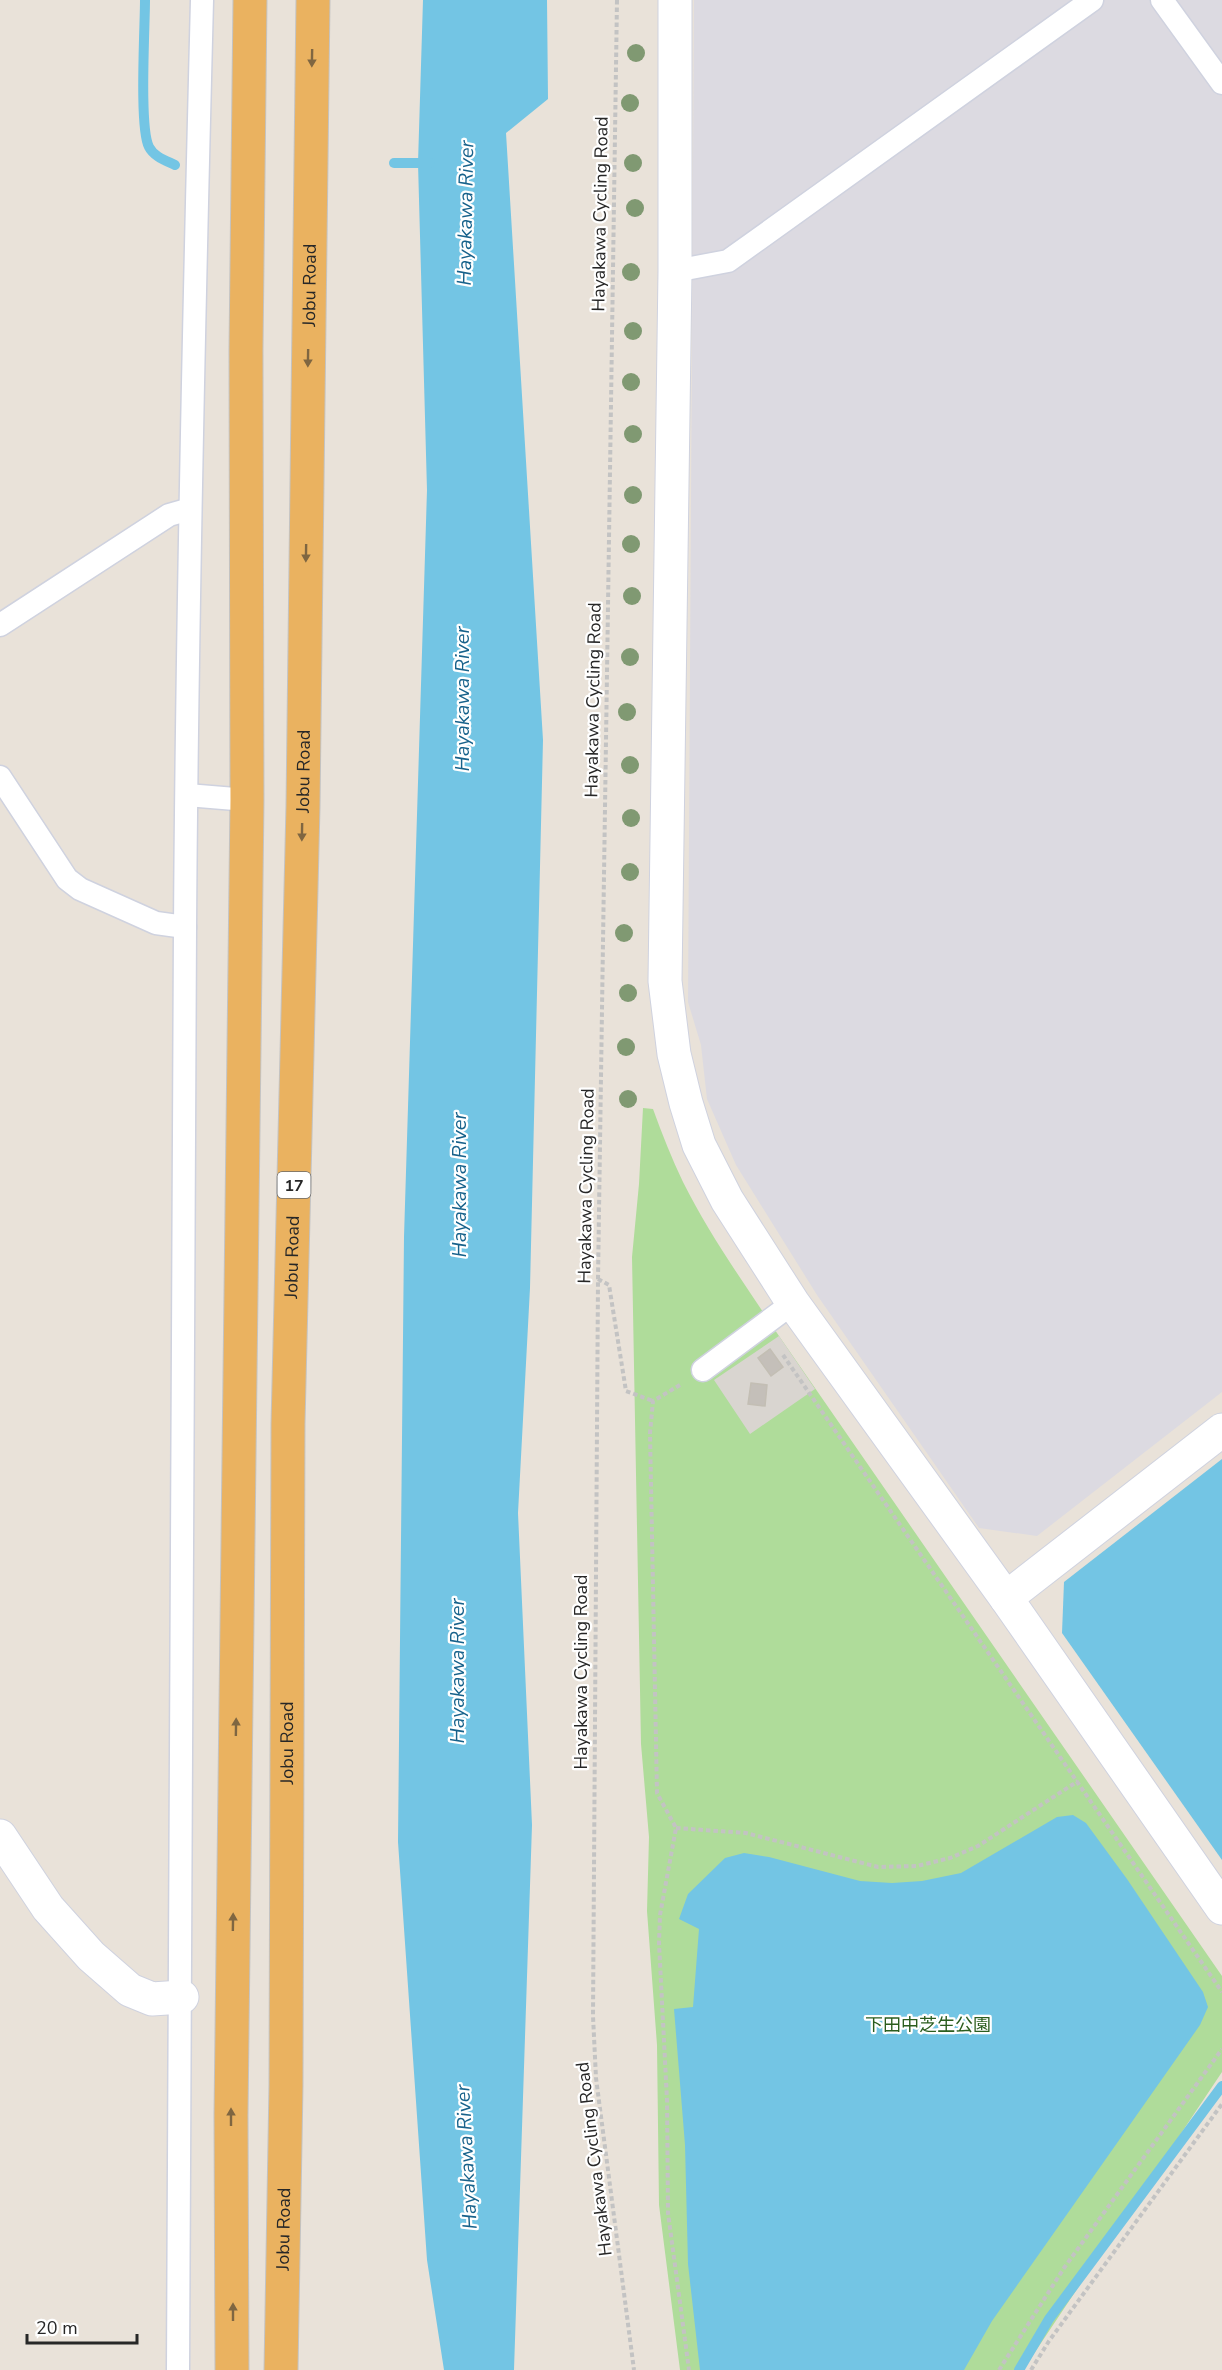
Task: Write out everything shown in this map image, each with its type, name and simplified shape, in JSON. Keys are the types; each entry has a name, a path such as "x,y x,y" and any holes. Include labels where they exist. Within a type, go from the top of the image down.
{"highway":[{"path":"232,2370 231,2115 247,800 246,350 250,0"},
{"name":"Jobu Road","path":"281,2370 286,2085 288,1424 303,806 313,0"}],"street":[{"path":"675,0 675,271 665,981 674,1054 699,1146 727,1200 793,1303 1006,1598 1222,1908"},
{"path":"1006,1598 1222,1430"},
{"path":"0,1836 48,1908 91,1956 130,1990 152,1999 182,1997"}],"lane":[{"path":"178,2370 182,1997 184,927 189,509 202,0"},
{"path":"675,271 728,261 1092,0"},
{"path":"1162,0 1222,83"},
{"path":"0,625 169,515 189,509"},
{"path":"0,777 67,879 80,889 156,923 184,927"},
{"path":"187,795 247,800"},
{"path":"703,1370 793,1303"}],"path":[{"name":"Hayakawa Cycling Road","path":"617,0 598,1279 592,2016 596,2078 634,2370"},
{"path":"598,1279 609,1285 626,1391 653,1401"},
{"path":"764,1325 1222,1992"},
{"path":"653,1401 703,1370"},
{"path":"653,1401 650,1433 657,1793 676,1828 660,1915 659,1943 668,2100 668,2213 689,2370"},
{"path":"676,1828 746,1833 878,1867 917,1866 950,1858 978,1846 1078,1782"},
{"path":"999,2370 1064,2268 1222,2049"},
{"path":"1031,2370 1049,2341 1222,2104"}],"shaded area":[{"path":"694,0 1222,0 1222,1392 1037,1536 979,1528 817,1295 736,1165 707,1099 701,1045 688,1002"},
{"path":"779,1336 815,1389 750,1434 714,1380","holes":["769,1349 783,1367 771,1376 758,1358","751,1383 767,1385 765,1406 748,1403"]}],"green space":[{"name":"下田中芝生公園","path":"643,1108 653,1109 683,1182 741,1280 1222,1976 1222,2072 1023,2370 680,2370 659,2205 657,2045 647,1911 649,1837 641,1744 632,1257"}],"water":[{"name":"Hayakawa River","path":"423,0 547,0 548,99 506,133 543,740 530,1288 518,1513 532,1825 514,2370 444,2370 427,2260 398,1842 404,1237 427,490 418,163"},
{"path":"1222,1459 1222,1860 1062,1633 1064,1582"},
{"path":"1073,1815 1086,1823 1127,1879 1203,1992 1208,2007 1200,2025 992,2321 964,2370 700,2370 688,2264 685,2145 674,2009 693,2007 699,1929 679,1919 688,1894 725,1858 744,1853 769,1857 860,1881 892,1883 922,1881 961,1873 1057,1817"}],"building":[{"path":"770,1349 783,1367 771,1376 758,1358"},
{"path":"751,1383 767,1385 765,1406 748,1404"}],"waterway":[{"path":"145,0 143,99 146,136 149,147 154,153 175,165"},
{"path":"394,163 430,163"},
{"path":"1019,2370 1049,2319 1222,2086"}]}
